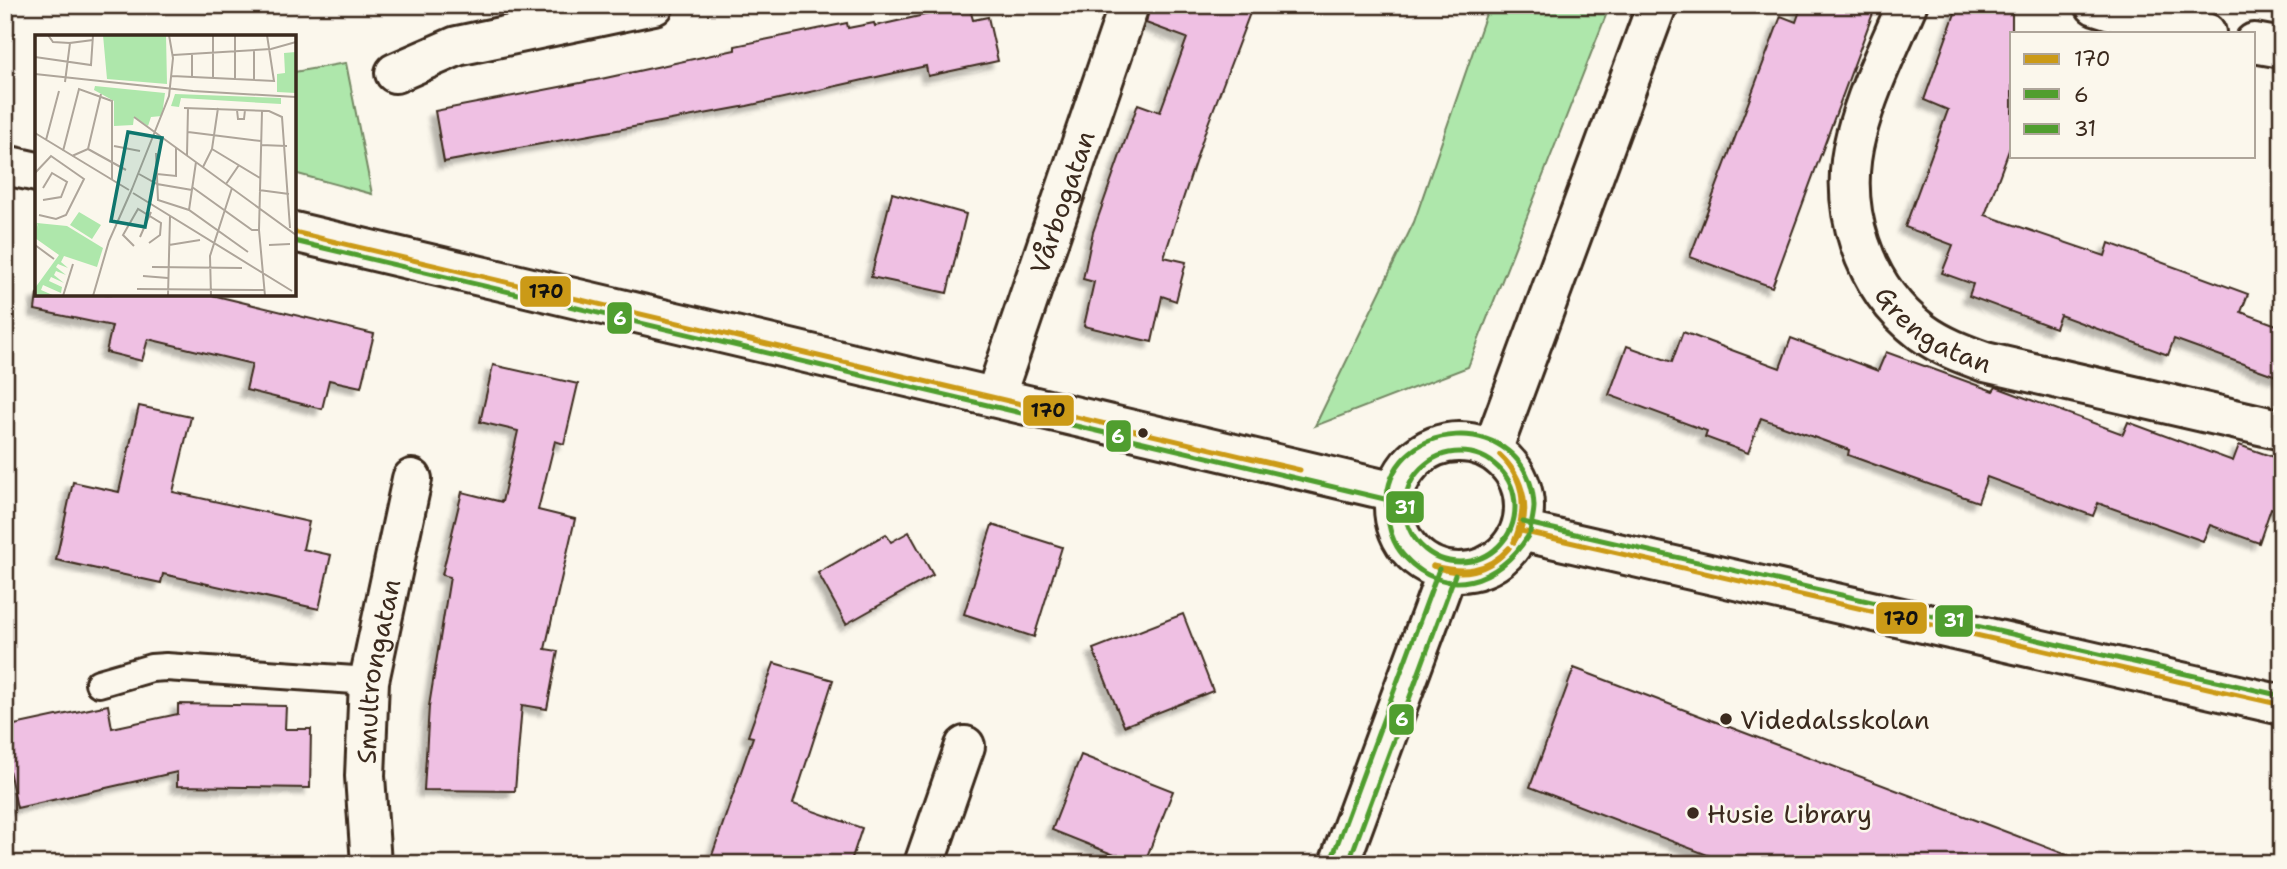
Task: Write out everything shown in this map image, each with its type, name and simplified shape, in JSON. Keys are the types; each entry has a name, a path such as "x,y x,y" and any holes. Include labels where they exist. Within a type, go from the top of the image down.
{"street":[{"path":"395,73 457,46 654,5"},
{"name":"Vårbogatan","path":"995,397 1129,5"},
{"path":"1493,448 1657,5"},
{"name":"Grengatan","path":"1907,5 1856,135 1850,177 1852,214 1861,248 1875,280 1894,306 1922,332 1952,350 1985,362 2282,430"},
{"path":"2095,5 2136,18 2201,32"},
{"path":"2256,43 2282,48"},
{"path":"5,165 35,172"},
{"path":"296,232 1395,492"},
{"path":"1457,441 1493,448 1519,478 1525,504 1521,531 1509,550 1492,565 1470,572 1447,572 1427,564 1411,551 1399,533 1394,513 1395,492 1404,472 1418,456 1436,445 1457,441"},
{"name":"Smultrongatan","path":"371,864 365,776 369,681 411,479"},
{"path":"1521,531 2282,705"},
{"path":"1339,864 1447,572"},
{"path":"924,864 965,746"}],"lane":[{"path":"99,683 151,668 166,667 369,681"}],"green space":[{"path":"1489,5 1610,5 1468,367 1315,426 1414,222"},
{"path":"346,63 372,194 296,174 296,72"}],"building":[{"path":"969,5 973,20 988,17 998,61 928,76 926,66 747,106 444,162 435,111 601,79 735,50 735,46 847,23 848,28 874,23 875,26"},
{"path":"1150,5 1253,5 1206,129 1164,257 1186,262 1176,301 1162,296 1152,342 1084,326 1094,282 1083,279 1093,232 1138,104 1160,112 1187,38 1146,23"},
{"path":"1802,5 1876,5 1772,287 1690,257 1781,16 1796,22"},
{"path":"1958,5 2012,5 2010,147 1985,215 2105,256 2109,243 2248,294 2241,312 2282,327 2282,378 2174,339 2168,355 2060,315 2055,328 1969,296 1973,284 1942,273 1953,245 1905,227 1948,110 1924,100"},
{"path":"892,193 966,214 947,293 871,277"},
{"path":"37,296 216,296 374,334 361,387 329,380 322,409 246,390 252,364 148,339 142,361 106,352 112,326 35,310"},
{"path":"1683,332 1780,368 1791,338 1878,371 1886,352 1993,391 1996,387 2123,434 2128,422 2233,461 2239,445 2282,460 2282,512 2271,508 2259,543 2210,525 2203,541 2098,503 2093,516 1987,477 1978,502 1848,455 1849,450 1761,418 1748,453 1705,437 1707,431 1609,395 1627,346 1672,362"},
{"path":"493,365 578,384 564,444 555,441 538,510 575,519 545,649 558,651 547,709 522,705 515,791 424,790 429,706 450,577 442,575 462,492 502,502 518,431 480,422"},
{"path":"139,406 191,417 173,492 309,522 303,549 331,555 319,609 163,574 161,583 56,560 73,482 119,492"},
{"path":"992,525 1062,547 1034,637 964,614"},
{"path":"909,532 933,575 846,624 818,573 886,534 891,542"},
{"path":"1183,614 1213,691 1124,726 1093,649"},
{"path":"774,663 833,680 793,804 862,828 850,864 709,864 753,737 748,736"},
{"path":"1574,668 2083,861 2082,864 1710,864 1713,857 1530,787"},
{"path":"178,704 286,706 285,729 311,729 310,788 177,786 177,772 17,808 5,751 5,727 108,705 112,728 178,714"},
{"path":"1081,755 1173,791 1144,864 1137,864 1052,830"}],"transit line":[{"name":"170","path":"296,232 1300,470"},
{"name":"6","path":"296,241 1393,501"},
{"name":"6","path":"1528,536 1516,552 1487,575 1454,582 1437,579 1420,570 1404,556 1394,541 1387,512 1391,480 1406,456 1429,441 1456,435 1484,438 1508,451 1526,474 1534,506 1530,532"},
{"name":"31","path":"1460,452 1481,456 1499,468 1511,486 1515,507 1511,528 1499,546 1481,558 1460,562 1439,558 1421,546 1409,528 1405,507 1409,486 1421,468 1439,456 1460,452"},
{"name":"170","path":"1500,455 1515,474 1525,508 1524,520 1514,542"},
{"name":"170","path":"1500,455 1515,475 1522,496 1521,518 1514,542"},
{"name":"31","path":"1523,522 2282,696"},
{"name":"170","path":"1521,531 2282,705"},
{"name":"170","path":"1433,566 1454,570 1483,567 1509,548"},
{"name":"170","path":"1433,566 1454,572 1474,570 1493,563 1509,548"},
{"name":"31","path":"1331,861 1439,569"},
{"name":"6","path":"1348,864 1455,575"}],"place":[{"name":"Videdalsskolan","path":"1726,719"},
{"name":"Husie Library","path":"1693,813"}]}
